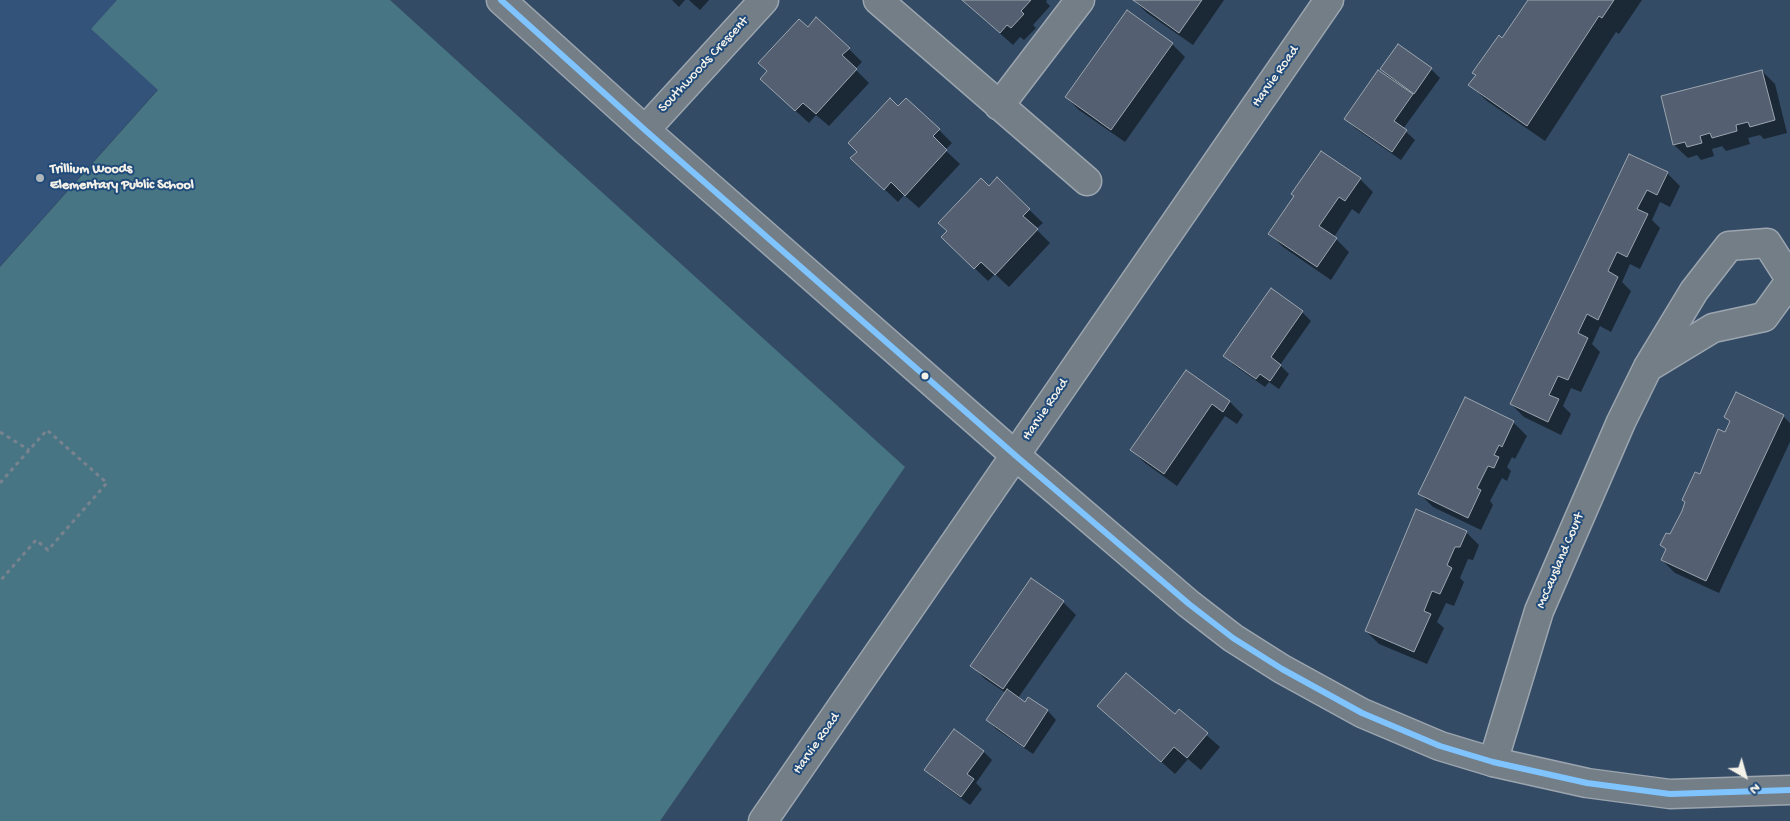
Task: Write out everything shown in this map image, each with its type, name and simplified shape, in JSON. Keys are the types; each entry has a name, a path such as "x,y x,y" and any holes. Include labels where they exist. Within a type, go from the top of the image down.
{"street":[{"path":"501,0 645,130 1016,456 1190,604 1233,638 1282,669 1362,713 1440,746 1493,762 1587,782 1670,794 1790,790"},
{"name":"Southwoods Crescent","path":"645,130 764,0"},
{"path":"878,0 1087,181"},
{"path":"999,106 1080,0"},
{"name":"Harvie Road","path":"763,821 1329,0"},
{"name":"McCausland Court","path":"1493,762 1539,611 1621,422 1648,367 1694,291 1729,246 1767,243 1790,280 1764,317 1713,328 1648,367"}],"path":[{"path":"0,483 47,430 107,483 48,550 36,540 0,581"},
{"path":"0,432 29,450"}],"shaded area":[{"name":"Trillium Woods Elementary Public School","path":"0,0 117,0 91,29 158,89 0,266"},
{"path":"117,0 390,0 905,467 660,821 0,821 0,267 158,90 91,29"}],"building":[{"path":"962,0 1031,0 1021,11 1024,14 1011,28 1007,25 1000,33"},
{"path":"1133,0 1202,0 1179,33"},
{"path":"1528,0 1614,0 1602,18 1599,16 1527,126 1468,85 1476,75 1472,73 1499,35 1502,38"},
{"path":"1127,10 1173,43 1111,130 1065,97"},
{"path":"816,17 850,48 842,55 857,69 816,114 803,103 795,111 760,79 767,71 758,63 799,19 808,27"},
{"path":"1398,44 1432,68 1414,94 1380,69"},
{"path":"1378,70 1413,94 1394,121 1407,130 1392,152 1344,119"},
{"path":"1762,70 1775,120 1750,127 1748,122 1736,125 1737,131 1712,138 1710,133 1700,136 1702,143 1687,147 1685,142 1673,145 1661,96"},
{"path":"890,98 898,106 906,98 940,129 933,136 947,150 905,196 891,182 884,190 850,158 857,152 848,143"},
{"path":"1321,151 1361,178 1345,201 1339,197 1319,226 1337,238 1317,267 1268,234 1294,196 1291,194"},
{"path":"1629,154 1668,172 1657,195 1647,190 1637,209 1648,214 1627,257 1617,252 1608,271 1618,277 1598,320 1587,314 1578,333 1588,338 1568,380 1558,376 1549,395 1559,399 1548,422 1510,404"},
{"path":"997,177 1030,209 1023,216 1038,229 995,275 981,262 974,269 941,237 947,231 938,223 981,178 989,186"},
{"path":"1271,288 1303,311 1271,357 1281,365 1270,381 1260,374 1256,379 1223,356"},
{"path":"1186,370 1230,401 1223,412 1212,404 1164,474 1130,450"},
{"path":"1736,392 1784,415 1706,581 1661,560 1666,549 1660,545 1666,533 1670,534 1682,511 1685,502 1682,500 1695,472 1700,474 1718,429 1725,432 1730,421 1724,417"},
{"path":"1465,397 1514,421 1502,447 1499,445 1494,455 1499,457 1494,468 1488,466 1477,488 1481,490 1468,518 1418,494"},
{"path":"1416,509 1467,531 1460,547 1455,547 1447,565 1452,568 1440,594 1432,591 1424,611 1431,614 1414,652 1365,631"},
{"path":"1031,578 1064,601 1003,689 970,666"},
{"path":"1126,673 1175,714 1179,709 1208,733 1187,758 1174,747 1161,762 1097,706"},
{"path":"1007,689 1025,702 1028,697 1048,710 1024,747 986,720"},
{"path":"954,729 984,751 967,774 974,779 961,797 924,770"}],"transit line":[{"path":"501,0 645,130 1016,456 1189,604 1233,638 1282,669 1362,713 1440,746 1493,762 1587,783 1670,794 1790,790"}],"place":[{"name":"Trillium Woods Elementary Public School","path":"40,178"}]}
